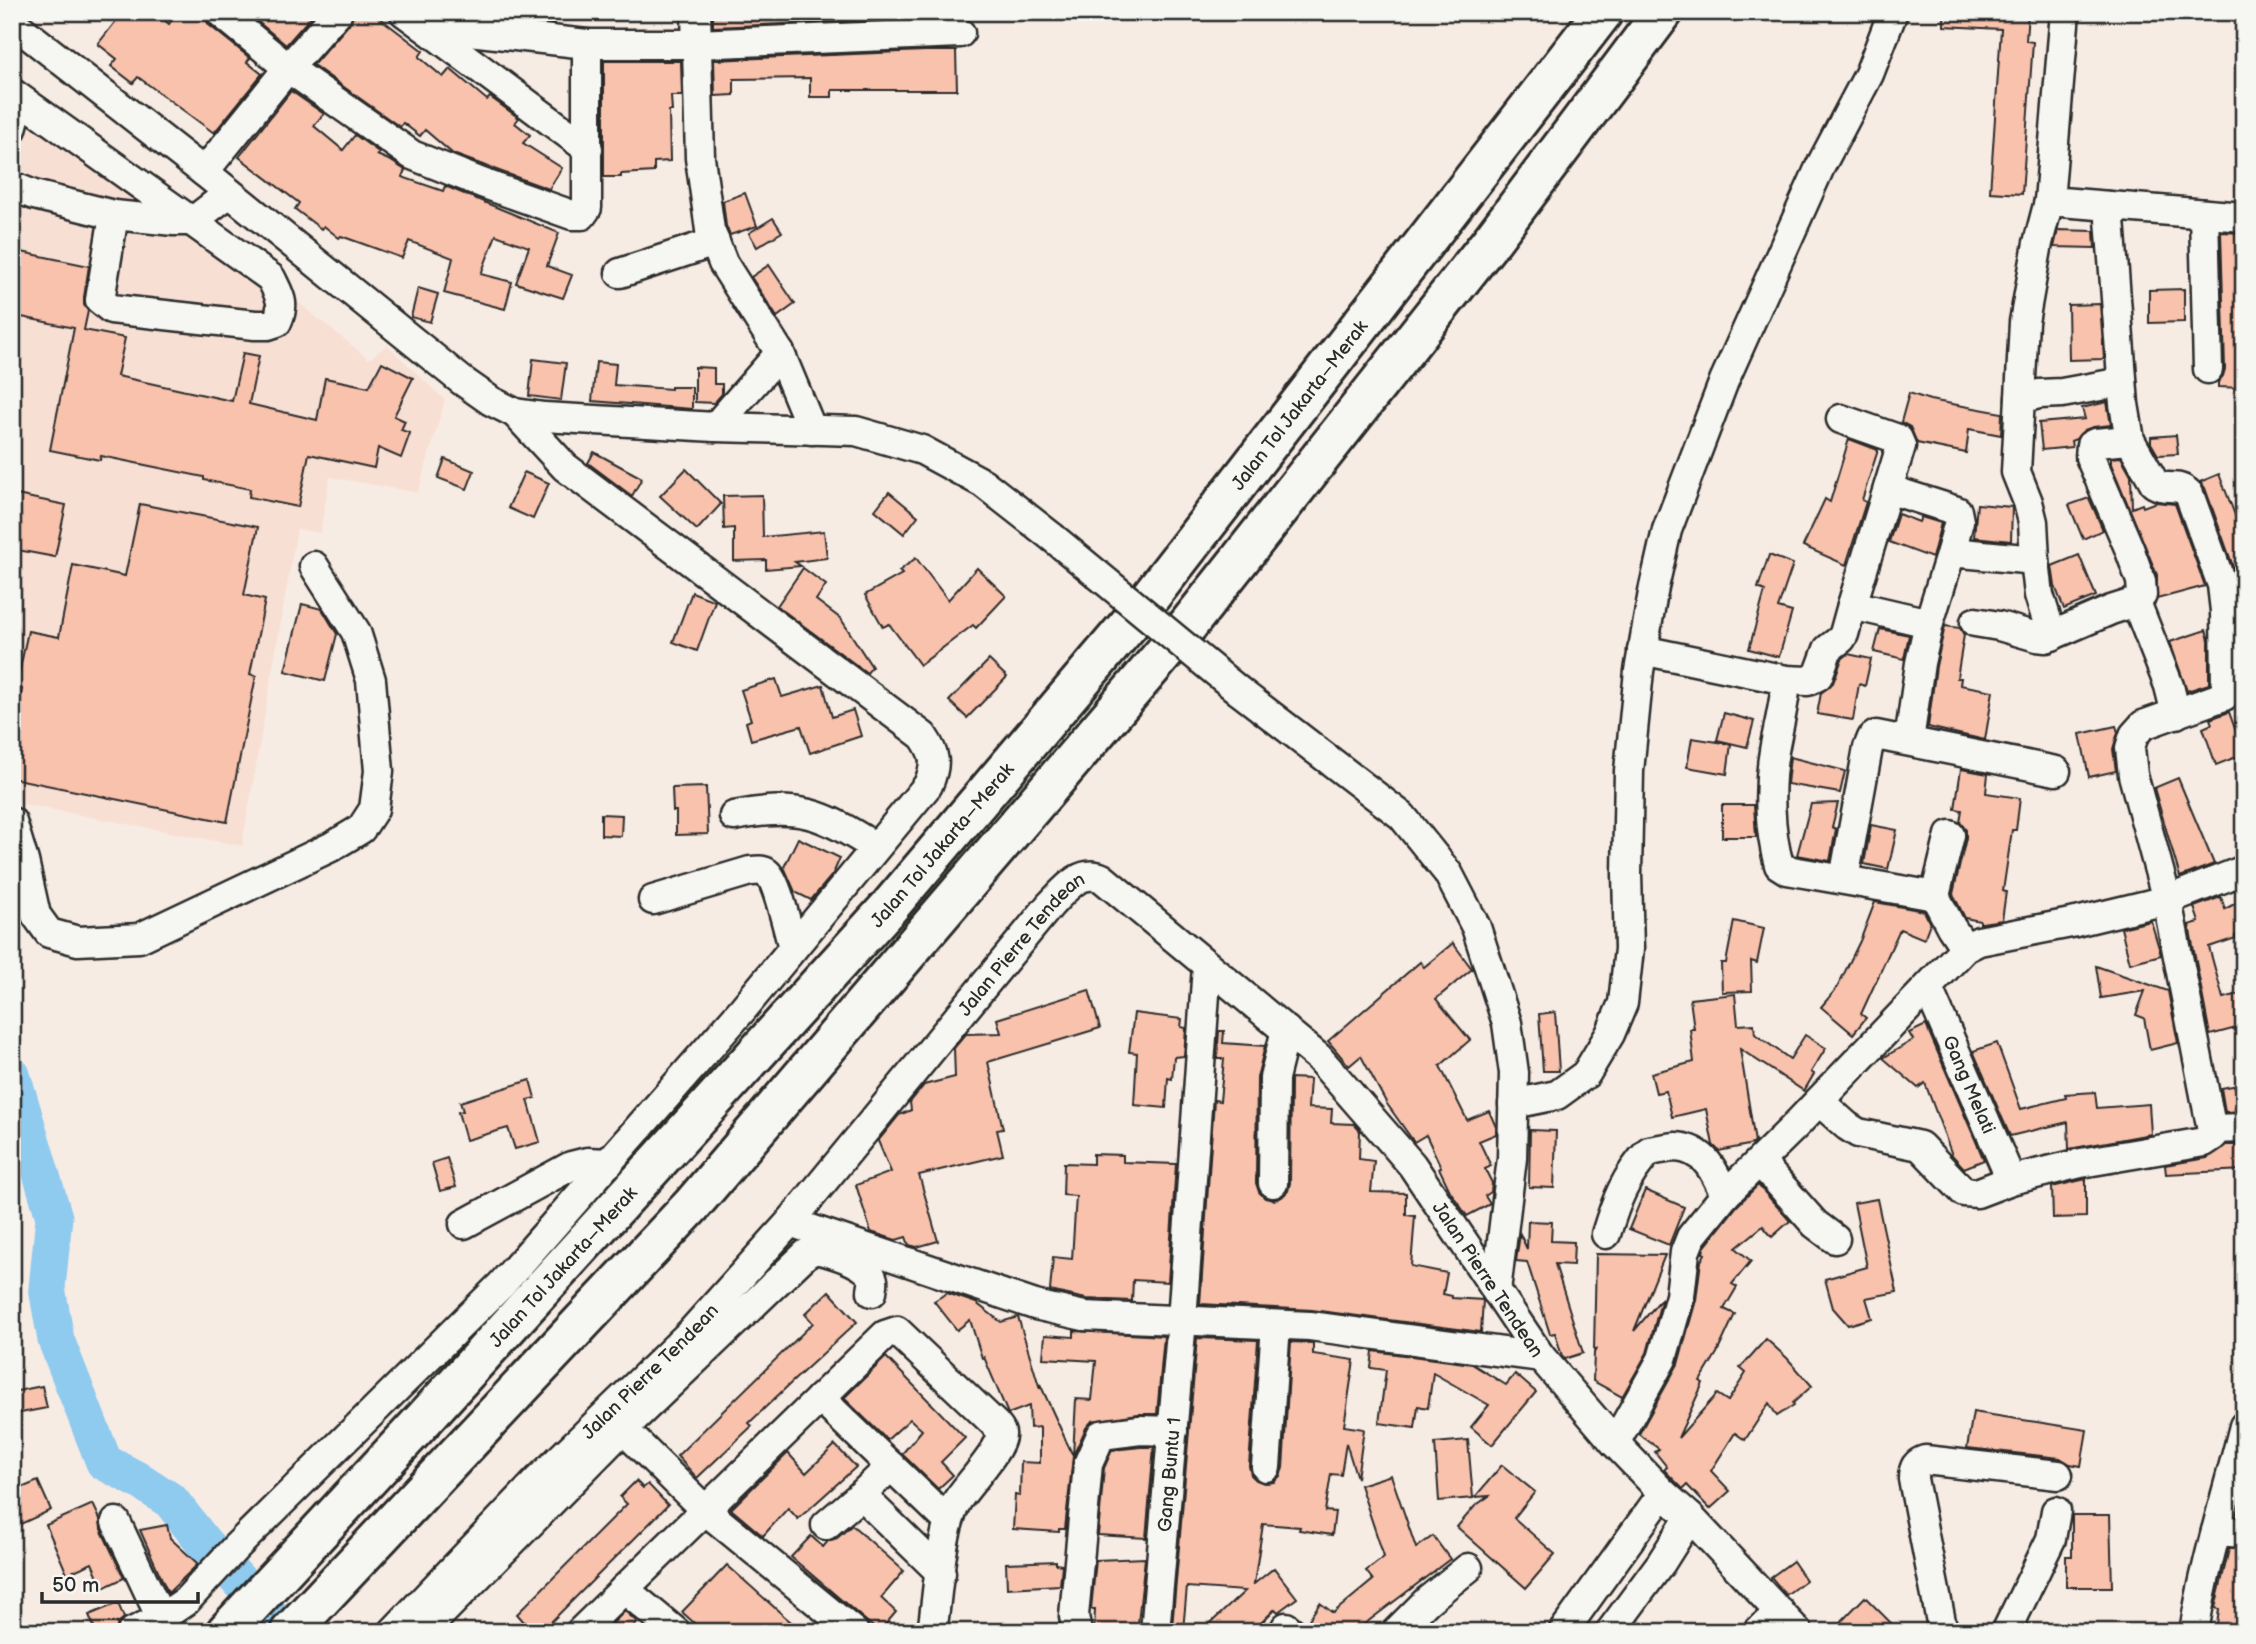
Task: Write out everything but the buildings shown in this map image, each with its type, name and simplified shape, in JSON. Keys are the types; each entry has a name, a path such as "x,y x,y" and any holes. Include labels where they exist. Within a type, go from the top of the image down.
{"highway":[{"name":"Jalan Tol Jakarta–Merak","path":"233,1625 890,906 1129,624 1603,12"},
{"path":"295,1627 692,1205 1188,625 1492,240 1663,12"}],"street":[{"path":"220,12 288,68 412,155 572,215 582,215 587,208 587,44"},
{"path":"204,172 288,68 338,12"},
{"path":"696,12 700,158 704,199 715,242 723,262 780,353 812,430"},
{"path":"1513,1104 1557,1095 1586,1074 1611,1034 1623,1003 1629,949 1629,771 1642,650 1667,530 1724,381 1820,167 1869,74 1893,12"},
{"path":"2052,636 2039,594 2033,522 2016,472 2024,322 2038,243 2049,201 2065,12"},
{"path":"414,19 588,149"},
{"path":"414,19 587,44 696,44 960,33"},
{"path":"12,22 204,172 461,380 491,401 515,413 544,417 715,427 856,431 922,450 983,483 1239,691 1402,816 1448,873 1476,927 1507,1023 1514,1073 1513,1158 1496,1291"},
{"path":"12,129 16,96 271,278 283,310 277,322 255,325 111,309 104,305 100,300 114,215"},
{"path":"12,186 34,195 114,215 174,222 193,221 229,193"},
{"path":"2049,201 2244,217"},
{"path":"1819,1101 1857,1133 1920,1146 1964,1192 1977,1193 2011,1180 2081,1163 2204,1142 2213,1136 2167,900 2133,775 2130,748 2134,735 2143,725 2224,696 2225,611 2222,584 2189,494 2180,486 2155,484 2130,440 2109,206"},
{"path":"2204,214 2208,369"},
{"path":"620,273 715,242"},
{"path":"715,427 780,353"},
{"path":"2020,399 2123,382"},
{"path":"132,1632 161,1618 186,1601 236,1547 501,1285 743,1010 928,785 935,769 932,749 923,736 565,467 515,413"},
{"path":"1642,650 1786,680 1808,681 1818,676 1829,648 1844,634 1900,453 1901,442 1889,435 1841,419"},
{"path":"1975,622 1999,626 2037,638 2052,636 2111,610 2136,603 2142,595 2141,581 2090,457 2091,445 2095,443 2130,440"},
{"path":"1888,489 1957,511 1959,521 1929,623 1920,663 1909,741"},
{"path":"1951,552 2035,560"},
{"path":"12,822 36,915 49,933 78,941 139,938 331,847 361,829 374,809 379,771 371,680 356,632 314,566"},
{"path":"2136,603 2169,686 2176,714"},
{"path":"1852,605 1929,623"},
{"path":"1786,680 1772,769 1772,820 1779,865 1787,870 1935,896"},
{"path":"1844,879 1872,738 1882,735 2056,771"},
{"path":"734,816 762,811 797,810 844,827 875,847"},
{"path":"1950,835 1935,896 1965,948"},
{"path":"653,900 750,871 763,870 770,875 778,894 793,948"},
{"path":"1615,1443 1662,1359 1680,1296 1685,1252 1691,1237 1725,1195 1760,1162 1965,948 1979,941 2076,922 2167,900 2244,870"},
{"name":"Jalan Pierre Tendean","path":"393,1632 539,1479 691,1332 790,1222 1050,905 1079,878 1096,875 1318,1057 1412,1165 1541,1357 1615,1443 1690,1517 1789,1622"},
{"name":"Gang Buntu 1","path":"1155,1632 1182,1320 1207,965"},
{"name":"Gang Melati","path":"1927,989 2011,1180"},
{"path":"1273,1183 1275,1078 1286,1030"},
{"path":"2212,1129 2244,1128"},
{"path":"1606,1234 1617,1198 1633,1168 1648,1151 1677,1147 1698,1154 1714,1170 1725,1195"},
{"path":"464,1224 571,1166 587,1162 609,1163"},
{"path":"1760,1162 1815,1224 1835,1239"},
{"path":"559,1174 569,1177 583,1192"},
{"path":"790,1222 1035,1305 1084,1316 1310,1326 1541,1357"},
{"path":"423,1632 623,1429 806,1254 816,1249 857,1263 868,1270 873,1279 872,1292"},
{"path":"1266,1467 1276,1325"},
{"path":"580,1632 885,1335 897,1331 987,1416 1002,1434 1000,1441 958,1499 948,1521 932,1632"},
{"path":"820,1398 948,1521"},
{"path":"2194,1632 2216,1531 2244,1426"},
{"path":"623,1429 705,1510 854,1632"},
{"path":"1077,1632 1074,1616 1088,1464 1101,1435 1140,1430 1173,1431"},
{"path":"1943,1632 1913,1469 1920,1461 1925,1460 2059,1475"},
{"path":"825,1524 891,1466"},
{"path":"1573,1628 1663,1493"},
{"path":"861,1495 941,1573"},
{"path":"2006,1632 2051,1539 2056,1511"},
{"path":"1611,1632 1661,1563 1690,1517"},
{"path":"116,1522 161,1618"},
{"path":"2216,1531 2244,1534"},
{"path":"1396,1632 1427,1601 1468,1568"},
{"path":"624,1589 676,1632"},
{"path":"1757,1632 1789,1622"}],"shaded area":[{"path":"12,91 180,208 369,359 387,345 445,400 418,493 330,477 320,533 297,529 242,846 12,802"}],"waterway":[{"path":"12,1075 54,1217 47,1288 56,1340 104,1462 171,1501 203,1542 286,1632"}]}
